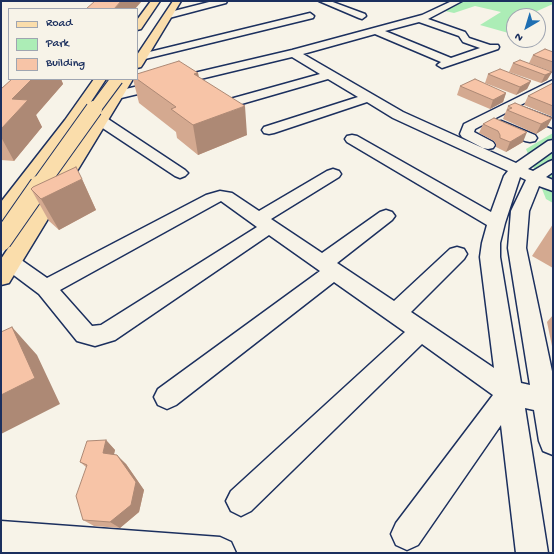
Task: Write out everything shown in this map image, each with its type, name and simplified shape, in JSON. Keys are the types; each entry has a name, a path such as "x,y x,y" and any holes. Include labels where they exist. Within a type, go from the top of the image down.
{"main road":[{"path":"138,26 156,1"},
{"path":"138,36 161,1"},
{"path":"138,45 166,1"},
{"path":"139,61 178,1"},
{"path":"1,215 74,118 99,80"},
{"path":"74,118 91,104 108,80"},
{"path":"1,241 81,126 117,87 126,80"},
{"path":"6,270 99,122 117,87"},
{"path":"74,118 99,122"}],"street":[{"path":"169,14 223,1"},
{"path":"323,1 362,16"},
{"path":"117,87 294,53 420,19 458,1"},
{"path":"139,61 310,16"},
{"path":"352,18 447,64 500,44"},
{"path":"420,19 464,35 463,38 466,40 489,48"},
{"path":"399,24 415,31"},
{"path":"294,53 367,98 398,115 532,174"},
{"path":"234,102 329,75"},
{"path":"268,81 280,89"},
{"path":"532,174 467,134 469,126 509,101 543,83 553,97"},
{"path":"269,130 367,98"},
{"path":"509,101 553,124"},
{"path":"484,118 530,138"},
{"path":"99,122 180,173"},
{"path":"352,139 496,223"},
{"path":"553,144 532,174 520,211 518,248 553,441"},
{"path":"532,553 490,257 496,223 507,186 512,176 532,174 553,165"},
{"path":"6,270 46,288 85,334 95,336 107,333 333,174"},
{"path":"46,288 212,199 220,196 226,197 510,392 546,401"},
{"path":"167,397 328,267 386,216"},
{"path":"396,313 457,254"},
{"path":"241,501 422,331"},
{"path":"407,534 510,392"},
{"path":"1,537 47,547 220,553"}],"green space":[{"path":"464,1 553,1 553,4 544,8 506,8 506,32 480,25 501,12 475,6 454,13 445,11"},
{"path":"553,133 553,203 546,199 526,149"}],"building":[{"path":"95,1 121,1 115,8 87,8"},
{"path":"545,49 553,52 553,62 533,55"},
{"path":"520,60 552,72 545,75 513,63"},
{"path":"179,61 198,73 194,74 245,106 193,125 171,109 176,107 138,80 138,74"},
{"path":"500,69 531,81 520,87 488,74"},
{"path":"475,79 506,93 493,100 460,86"},
{"path":"11,80 31,80 12,99 28,100 1,129 1,89"},
{"path":"553,83 553,106 528,96"},
{"path":"515,103 552,118 541,124 507,110 512,108 508,106"},
{"path":"494,118 527,132 510,142 500,138 498,131 483,124"},
{"path":"76,167 82,179 41,199 31,189 33,187"},
{"path":"12,327 35,378 1,395 1,332"},
{"path":"106,440 103,453 117,455 136,482 131,505 110,522 83,520 76,496 87,465 80,462 87,441"}]}
